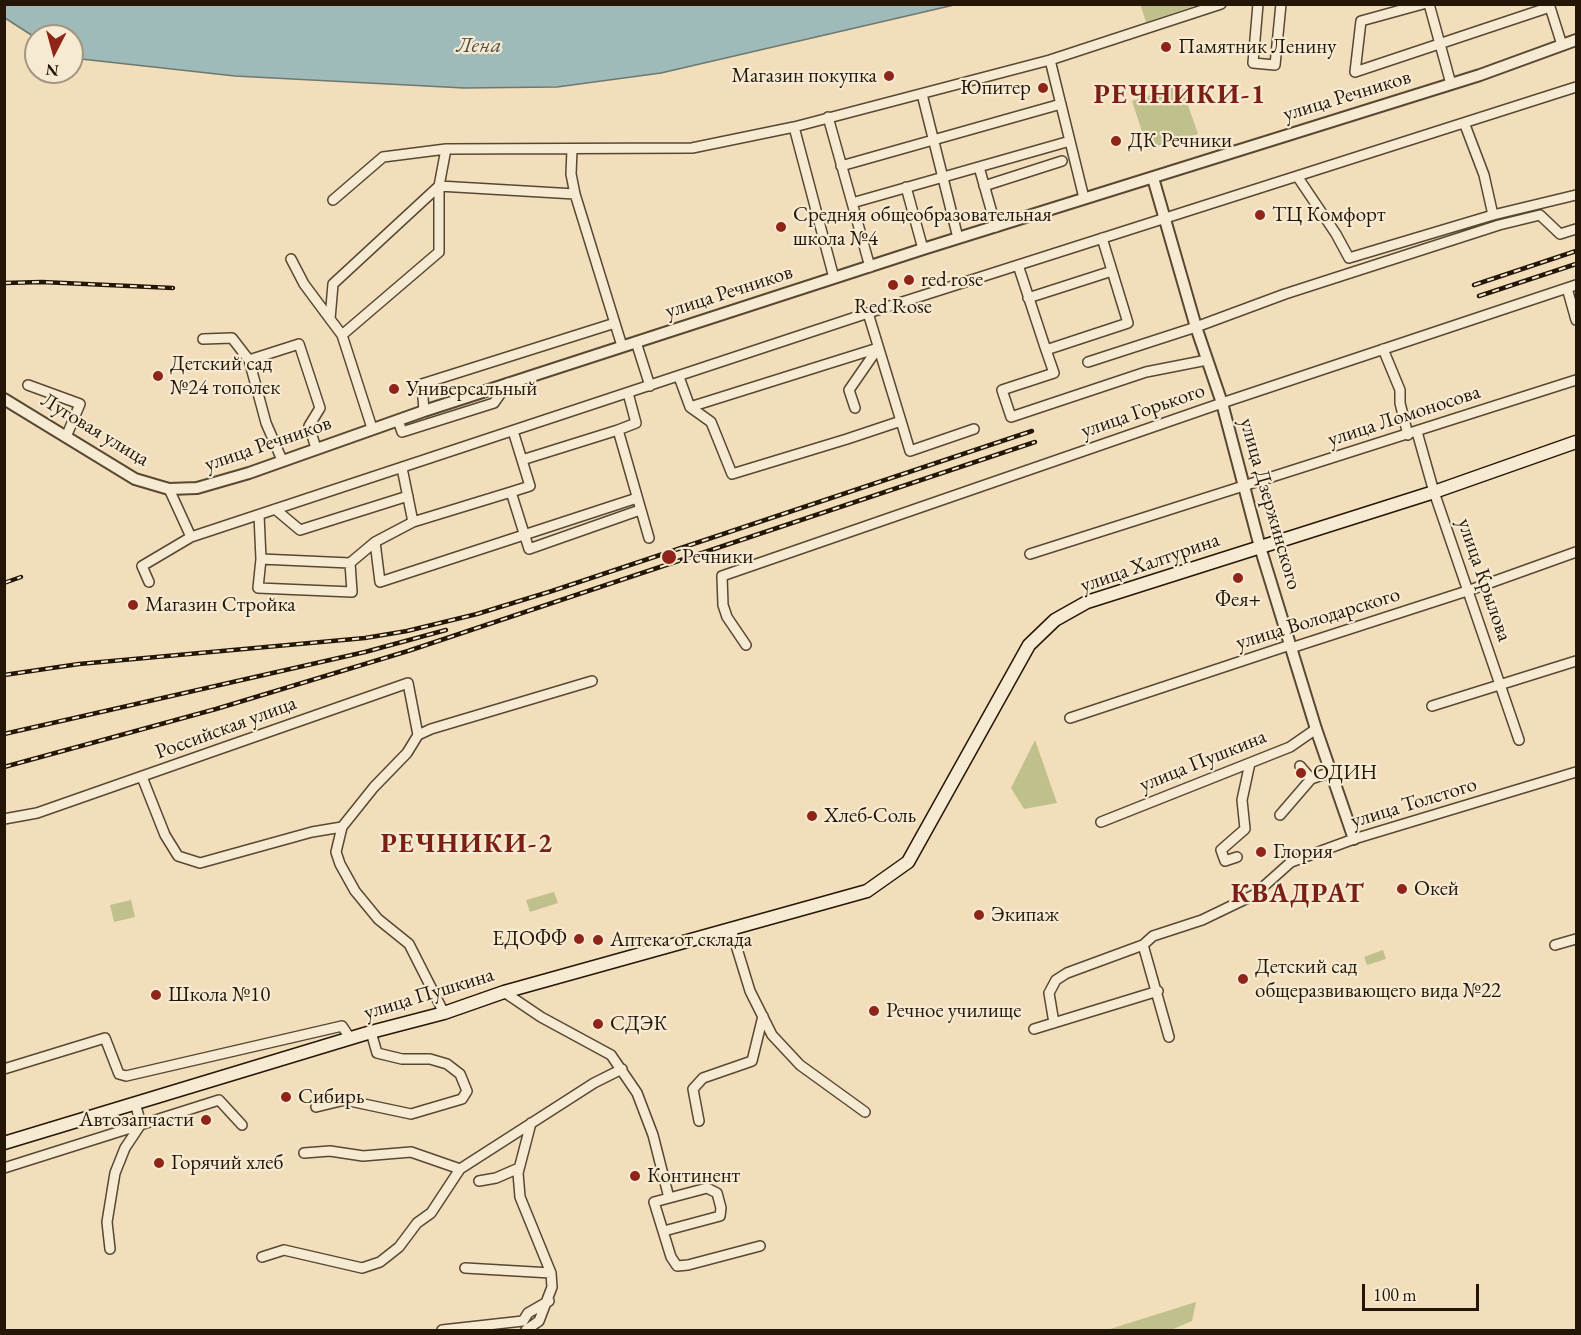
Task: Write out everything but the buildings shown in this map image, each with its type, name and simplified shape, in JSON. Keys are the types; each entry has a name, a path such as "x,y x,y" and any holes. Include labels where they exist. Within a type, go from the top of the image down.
{"main road":[{"name":"улица Халтурина","path":"867,891 908,862 1029,645 1054,620 1087,602 1434,492 1576,442"},
{"name":"улица Пушкина","path":"4,1143 504,992 867,891"}],"street":[{"path":"333,200 383,157 446,149 692,148 794,128 828,117 1050,60 1221,4"},
{"path":"1258,4 1252,63 1275,65 1281,4"},
{"path":"1423,4 1360,21 1355,72 1441,45 1549,6 1562,45"},
{"path":"1430,4 1451,84"},
{"name":"улица Речников","path":"169,489 197,488 508,383 923,249 1451,84 1576,40"},
{"path":"1050,60 1084,198"},
{"path":"149,582 142,566 191,537 868,313 1297,176 1465,125 1576,87"},
{"path":"922,94 958,238"},
{"path":"841,166 1061,104"},
{"path":"828,117 870,267"},
{"path":"1465,125 1484,175 1493,215"},
{"path":"794,128 834,278"},
{"path":"852,203 1070,141"},
{"path":"342,335 439,252 439,186 446,149"},
{"path":"572,150 571,174 575,194 622,346"},
{"path":"984,186 1062,161"},
{"path":"979,167 996,227"},
{"path":"1297,176 1336,234 1349,258 1493,215 1576,195"},
{"name":"улица Дзержинского","path":"1153,178 1196,327 1222,403 1260,547 1316,729 1354,839"},
{"path":"330,319 333,284 439,186 575,194"},
{"path":"906,187 923,249"},
{"path":"1088,362 1196,327 1285,294 1499,225 1539,215 1560,234 1576,229"},
{"path":"1046,350 1128,323 1102,238"},
{"path":"291,259 304,284 342,335 372,428"},
{"path":"1018,265 1054,373 1002,390 1011,417 1146,372 1207,360"},
{"path":"1028,298 1112,271"},
{"path":"1572,286 1576,320"},
{"name":"улица Горького","path":"746,645 727,617 723,605 722,576 1222,403 1572,286"},
{"path":"868,313 910,451 974,429"},
{"path":"424,411 422,384 615,322"},
{"path":"203,339 232,338 249,360 266,423 282,460"},
{"path":"636,342 650,386"},
{"path":"249,360 299,344 320,408 309,426 316,448"},
{"path":"690,407 878,348"},
{"path":"855,408 849,390 878,348"},
{"name":"улица Крылова","path":"1383,349 1400,390 1400,403 1470,590 1519,740"},
{"path":"679,377 690,407 711,422 732,474 901,421"},
{"name":"улица Ломоносова","path":"1030,554 1576,380"},
{"path":"398,420 402,432 494,403 508,383"},
{"path":"28,385 80,404 66,437"},
{"path":"522,460 636,423 628,393"},
{"name":"Луговая улица","path":"4,399 135,479 169,489"},
{"path":"618,430 649,538"},
{"path":"261,559 350,563 375,542 413,522 530,486 513,431"},
{"path":"402,468 413,522"},
{"path":"169,489 191,537"},
{"path":"511,492 529,549 640,510"},
{"path":"275,509 300,530 408,496"},
{"path":"375,542 380,582 637,498"},
{"path":"259,515 261,559 258,588 352,592 350,563"},
{"name":"улица Володарского","path":"1070,718 1290,645 1294,647 1470,590 1576,552"},
{"path":"1432,706 1576,661"},
{"path":"444,1012 409,944 378,919 355,891 339,864 336,852 342,828 374,787 407,753 418,735 431,729 592,681"},
{"name":"Российская улица","path":"4,819 37,813 108,786 142,777 408,683 418,735"},
{"name":"улица Пушкина","path":"1101,822 1290,747 1316,729"},
{"path":"1237,857 1225,861 1221,850 1245,829 1242,800 1250,763"},
{"path":"1300,766 1311,778"},
{"path":"1280,815 1311,778 1331,772"},
{"name":"улица Толстого","path":"1054,1023 1049,993 1056,980 1067,973 1143,945 1153,936 1202,920 1254,895 1291,862 1354,839 1576,772"},
{"path":"142,777 165,835 178,856 200,863 312,831 342,828"},
{"path":"731,929 750,991 772,1035 800,1065 865,1112"},
{"path":"1555,945 1576,939"},
{"path":"1143,945 1158,991 1169,1037"},
{"path":"1034,1029 1158,991"},
{"path":"504,992 541,1017 611,1055 637,1093 653,1136 669,1198"},
{"path":"699,1121 693,1089 703,1078 753,1061 763,1016"},
{"path":"4,1069 105,1038 119,1074 126,1076 342,1026 350,1038"},
{"path":"316,1107 345,1100 411,1114 462,1099 467,1091 460,1074 447,1064 377,1053 371,1032"},
{"path":"262,1257 284,1250 362,1268 380,1262 399,1247 417,1223 431,1213 460,1169 594,1083 622,1069"},
{"path":"4,1168 219,1100 242,1125"},
{"path":"110,1248 107,1222 115,1173 125,1148 141,1124 135,1103"},
{"path":"526,1330 539,1321 549,1301 551,1273 525,1215 520,1197 519,1167 531,1122"},
{"path":"304,1153 330,1151 370,1156 411,1152 460,1169"},
{"path":"479,1181 496,1178 519,1167"},
{"path":"664,1231 715,1219 721,1213 717,1193 713,1189 700,1189 654,1202 674,1262 682,1267 760,1246"},
{"path":"465,1268 551,1273"},
{"path":"442,1330 523,1321 528,1314 549,1301"}],"green space":[{"path":"1140,4 1197,4 1197,5 1146,22"},
{"path":"1181,85 1198,134 1148,150 1132,101"},
{"path":"1035,740 1057,803 1024,809 1011,788"},
{"path":"554,892 558,903 530,912 526,900"},
{"path":"131,900 135,917 114,922 110,905"},
{"path":"1383,950 1386,959 1367,965 1364,957"},
{"path":"1196,1302 1192,1321 1171,1330 1107,1330"}],"water":[{"name":"Лена","path":"5,4 954,5 661,73 557,87 464,88 235,76 84,59 84,24 24,24 24,30 5,18"}],"railway":[{"path":"1474,285 1576,251"},
{"path":"1479,296 1576,264"},
{"path":"4,283 42,282 173,288"},
{"path":"4,675 79,664 365,638 407,631 477,614 552,591 1032,431"},
{"path":"4,767 216,709 408,651 1035,442"},
{"path":"4,583 21,577"},
{"path":"4,734 365,652 446,630"}],"place":[{"name":"Памятник Ленину","path":"1166,47"},
{"name":"Магазин покупка","path":"889,76"},
{"name":"Юпитер","path":"1043,88"},
{"name":"ДК Речники","path":"1116,141"},
{"name":"ТЦ Комфорт","path":"1260,215"},
{"name":"Средняя общеобразовательная школа №4","path":"781,227"},
{"name":"red rose","path":"909,280"},
{"name":"Red Rose","path":"893,285"},
{"name":"Детский сад №24 тополек","path":"158,376"},
{"name":"Универсальный","path":"394,389"},
{"name":"Речники","path":"669,557"},
{"name":"Фея+","path":"1238,578"},
{"name":"Магазин Стройка","path":"133,605"},
{"name":"ОДИН","path":"1301,773"},
{"name":"Хлеб-Соль","path":"812,816"},
{"name":"Глория","path":"1261,852"},
{"name":"Окей","path":"1402,889"},
{"name":"Экипаж","path":"979,915"},
{"name":"ЕДОФФ","path":"579,939"},
{"name":"Аптека от склада","path":"598,940"},
{"name":"Детский сад общеразвивающего вида №22","path":"1243,979"},
{"name":"Школа №10","path":"156,995"},
{"name":"Речное училище","path":"874,1011"},
{"name":"СДЭК","path":"598,1024"},
{"name":"Сибирь","path":"286,1097"},
{"name":"Автозапчасти","path":"206,1120"},
{"name":"Горячий хлеб","path":"159,1163"},
{"name":"Континент","path":"635,1176"}],"district":[{"name":"РЕЧНИКИ-1","path":"1180,96"},
{"name":"РЕЧНИКИ-2","path":"467,845"},
{"name":"КВАДРАТ","path":"1298,895"}]}
